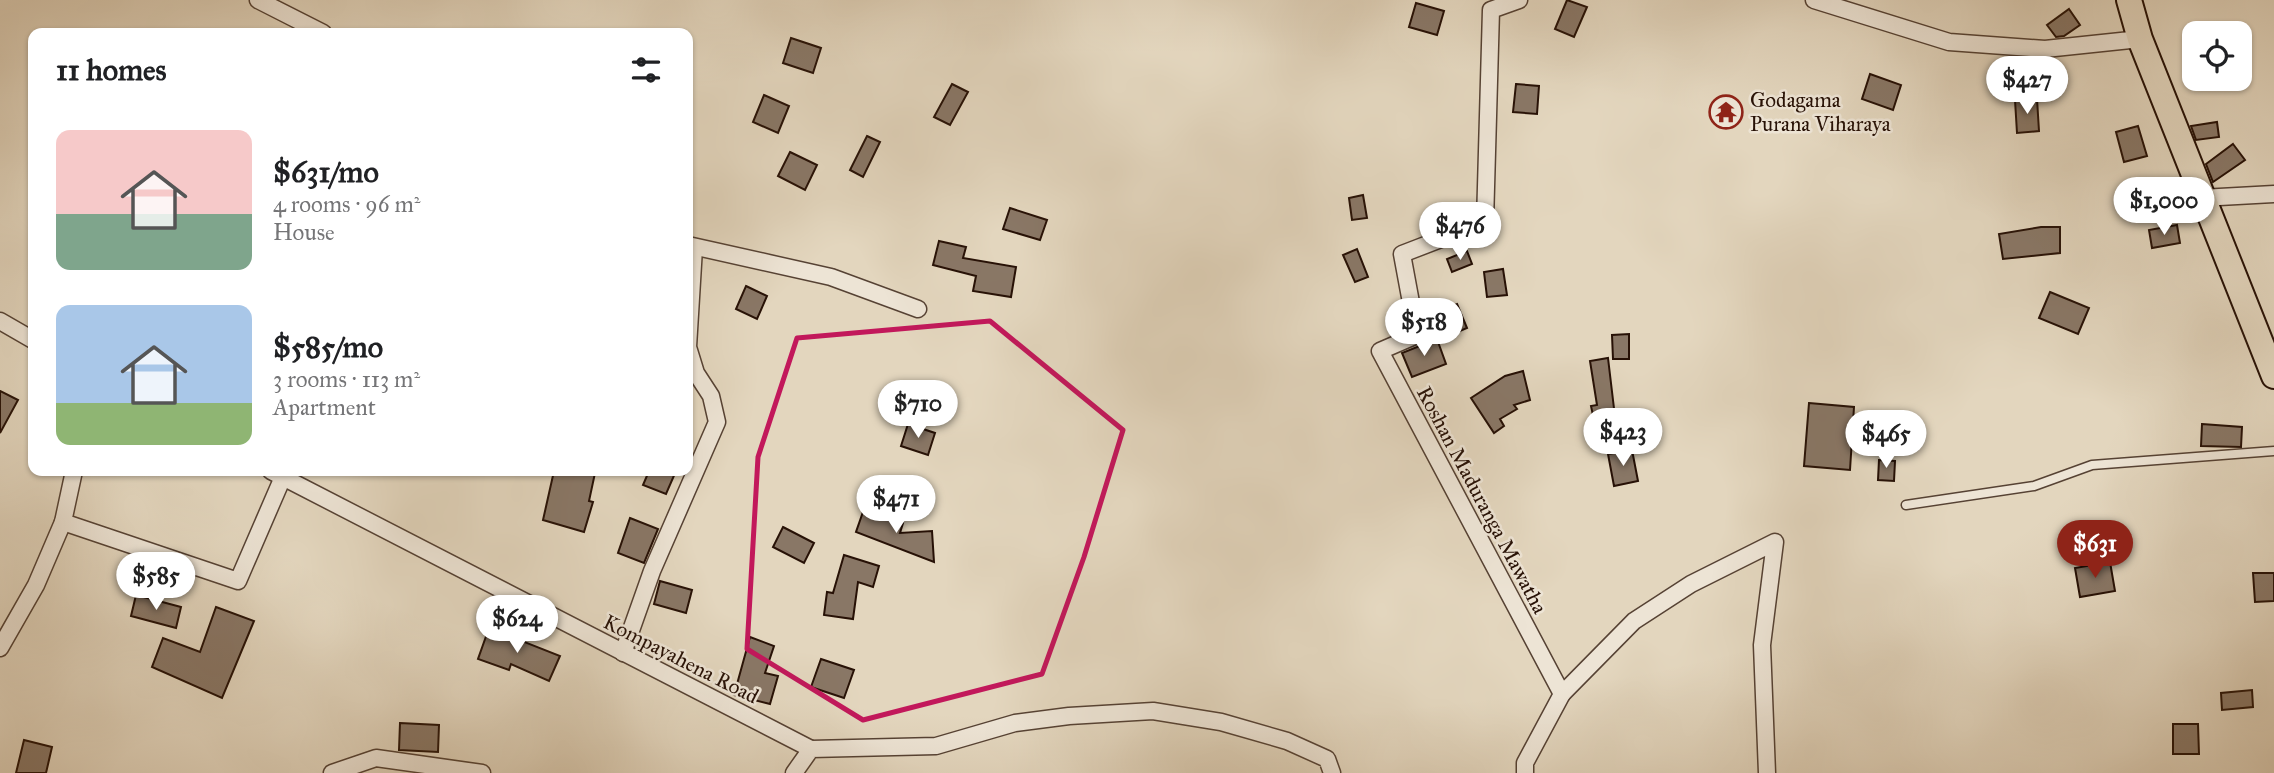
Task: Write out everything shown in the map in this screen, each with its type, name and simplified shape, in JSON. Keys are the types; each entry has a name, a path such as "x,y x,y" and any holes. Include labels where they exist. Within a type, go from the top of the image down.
{"main road":[{"path":"2129,0 2140,39 2201,198 2274,376"}],"street":[{"path":"258,0 313,28"},
{"name":"Roshan Maduranga Mawatha","path":"1519,0 1491,10 1485,222 1402,254 1417,335 1380,351 1562,694"},
{"path":"1814,0 1950,42 2045,49 2140,39"},
{"path":"2201,198 2274,194"},
{"path":"693,246 831,277 918,309"},
{"path":"0,321 28,337"},
{"path":"623,653 652,571 717,422 711,396 693,363"},
{"path":"0,648 36,586 63,522 73,476"},
{"path":"63,522 238,580 276,476"},
{"name":"Kompayahena Road","path":"281,476 811,749 936,746 1015,723 1153,710 1221,722 1287,741 1327,759 1332,773"},
{"path":"1525,773 1525,763 1562,694 1634,621 1691,584 1775,542 1762,645 1766,773"},
{"path":"794,773 811,749"},
{"path":"332,773 376,758 482,773"}],"lane":[{"path":"1906,505 2034,486 2092,465 2274,451"}],"highlighted area":[{"path":"990,321 1123,430 1084,557 1042,674 863,720 747,649 758,457 797,338"}],"building":[{"path":"1567,0 1587,7 1574,37 1555,29"},
{"path":"1416,3 1444,11 1437,35 1409,27"},
{"path":"2069,9 2080,25 2064,36 2056,37 2047,25"},
{"path":"791,38 821,48 813,73 783,63"},
{"path":"1870,74 1901,85 1893,110 1862,99"},
{"path":"952,84 968,92 950,125 934,117"},
{"path":"1516,84 1539,86 1537,114 1513,112"},
{"path":"764,95 789,106 778,133 753,122"},
{"path":"2037,99 2039,131 2017,133 2015,100"},
{"path":"2217,122 2219,137 2196,140 2191,126"},
{"path":"2138,126 2147,156 2124,162 2116,132"},
{"path":"867,136 880,142 863,177 850,170"},
{"path":"2233,144 2245,160 2213,182 2206,164"},
{"path":"790,152 817,165 805,190 778,176"},
{"path":"1363,195 1367,218 1352,220 1349,198"},
{"path":"1010,208 1047,220 1040,240 1003,229"},
{"path":"2177,225 2180,243 2152,248 2149,230"},
{"path":"2041,227 2060,227 2060,253 2003,259 1999,234"},
{"path":"939,241 966,247 963,258 1016,267 1011,297 973,291 976,276 933,265"},
{"path":"1357,249 1368,277 1355,282 1343,255"},
{"path":"1467,251 1472,264 1452,272 1447,259"},
{"path":"1503,269 1507,295 1487,297 1484,272"},
{"path":"746,286 767,296 757,319 736,309"},
{"path":"2050,292 2089,308 2078,334 2039,318"},
{"path":"1457,304 1467,328 1453,334 1443,310"},
{"path":"1629,334 1629,359 1613,359 1612,335"},
{"path":"1437,339 1446,364 1412,377 1402,353"},
{"path":"1608,358 1615,417 1594,420 1591,406 1597,405 1590,361"},
{"path":"1523,371 1530,400 1514,405 1517,409 1500,419 1504,426 1494,433 1471,398 1505,376"},
{"path":"0,391 18,400 0,433"},
{"path":"1809,403 1854,407 1850,470 1804,466"},
{"path":"908,424 935,433 928,455 901,446"},
{"path":"2202,424 2242,427 2241,447 2201,446"},
{"path":"1632,450 1638,481 1614,486 1608,454"},
{"path":"1879,460 1895,461 1894,481 1878,480"},
{"path":"553,476 594,476 589,501 593,502 584,532 543,520"},
{"path":"647,476 674,476 666,494 643,485"},
{"path":"864,509 903,523 900,533 932,531 934,562 856,532"},
{"path":"630,518 658,529 644,563 618,553"},
{"path":"783,527 814,543 804,563 773,547"},
{"path":"844,555 879,566 873,587 858,582 853,619 824,615 827,592 833,593"},
{"path":"2110,562 2115,591 2080,597 2075,568"},
{"path":"2253,573 2274,573 2274,601 2255,602"},
{"path":"660,581 692,590 686,613 654,604"},
{"path":"136,595 181,607 176,628 131,616"},
{"path":"216,607 254,621 222,698 152,667 163,638 200,652"},
{"path":"489,628 560,656 549,681 511,664 509,670 478,659"},
{"path":"750,637 774,646 765,673 778,676 770,704 734,695"},
{"path":"821,659 854,670 844,698 811,687"},
{"path":"2252,690 2253,707 2222,710 2221,693"},
{"path":"400,723 439,725 438,752 399,750"},
{"path":"2173,724 2198,724 2199,754 2173,754"},
{"path":"24,740 52,747 46,773 16,773"}],"place":[{"name":"Godagama Purana Viharaya","path":"1726,112"}]}
